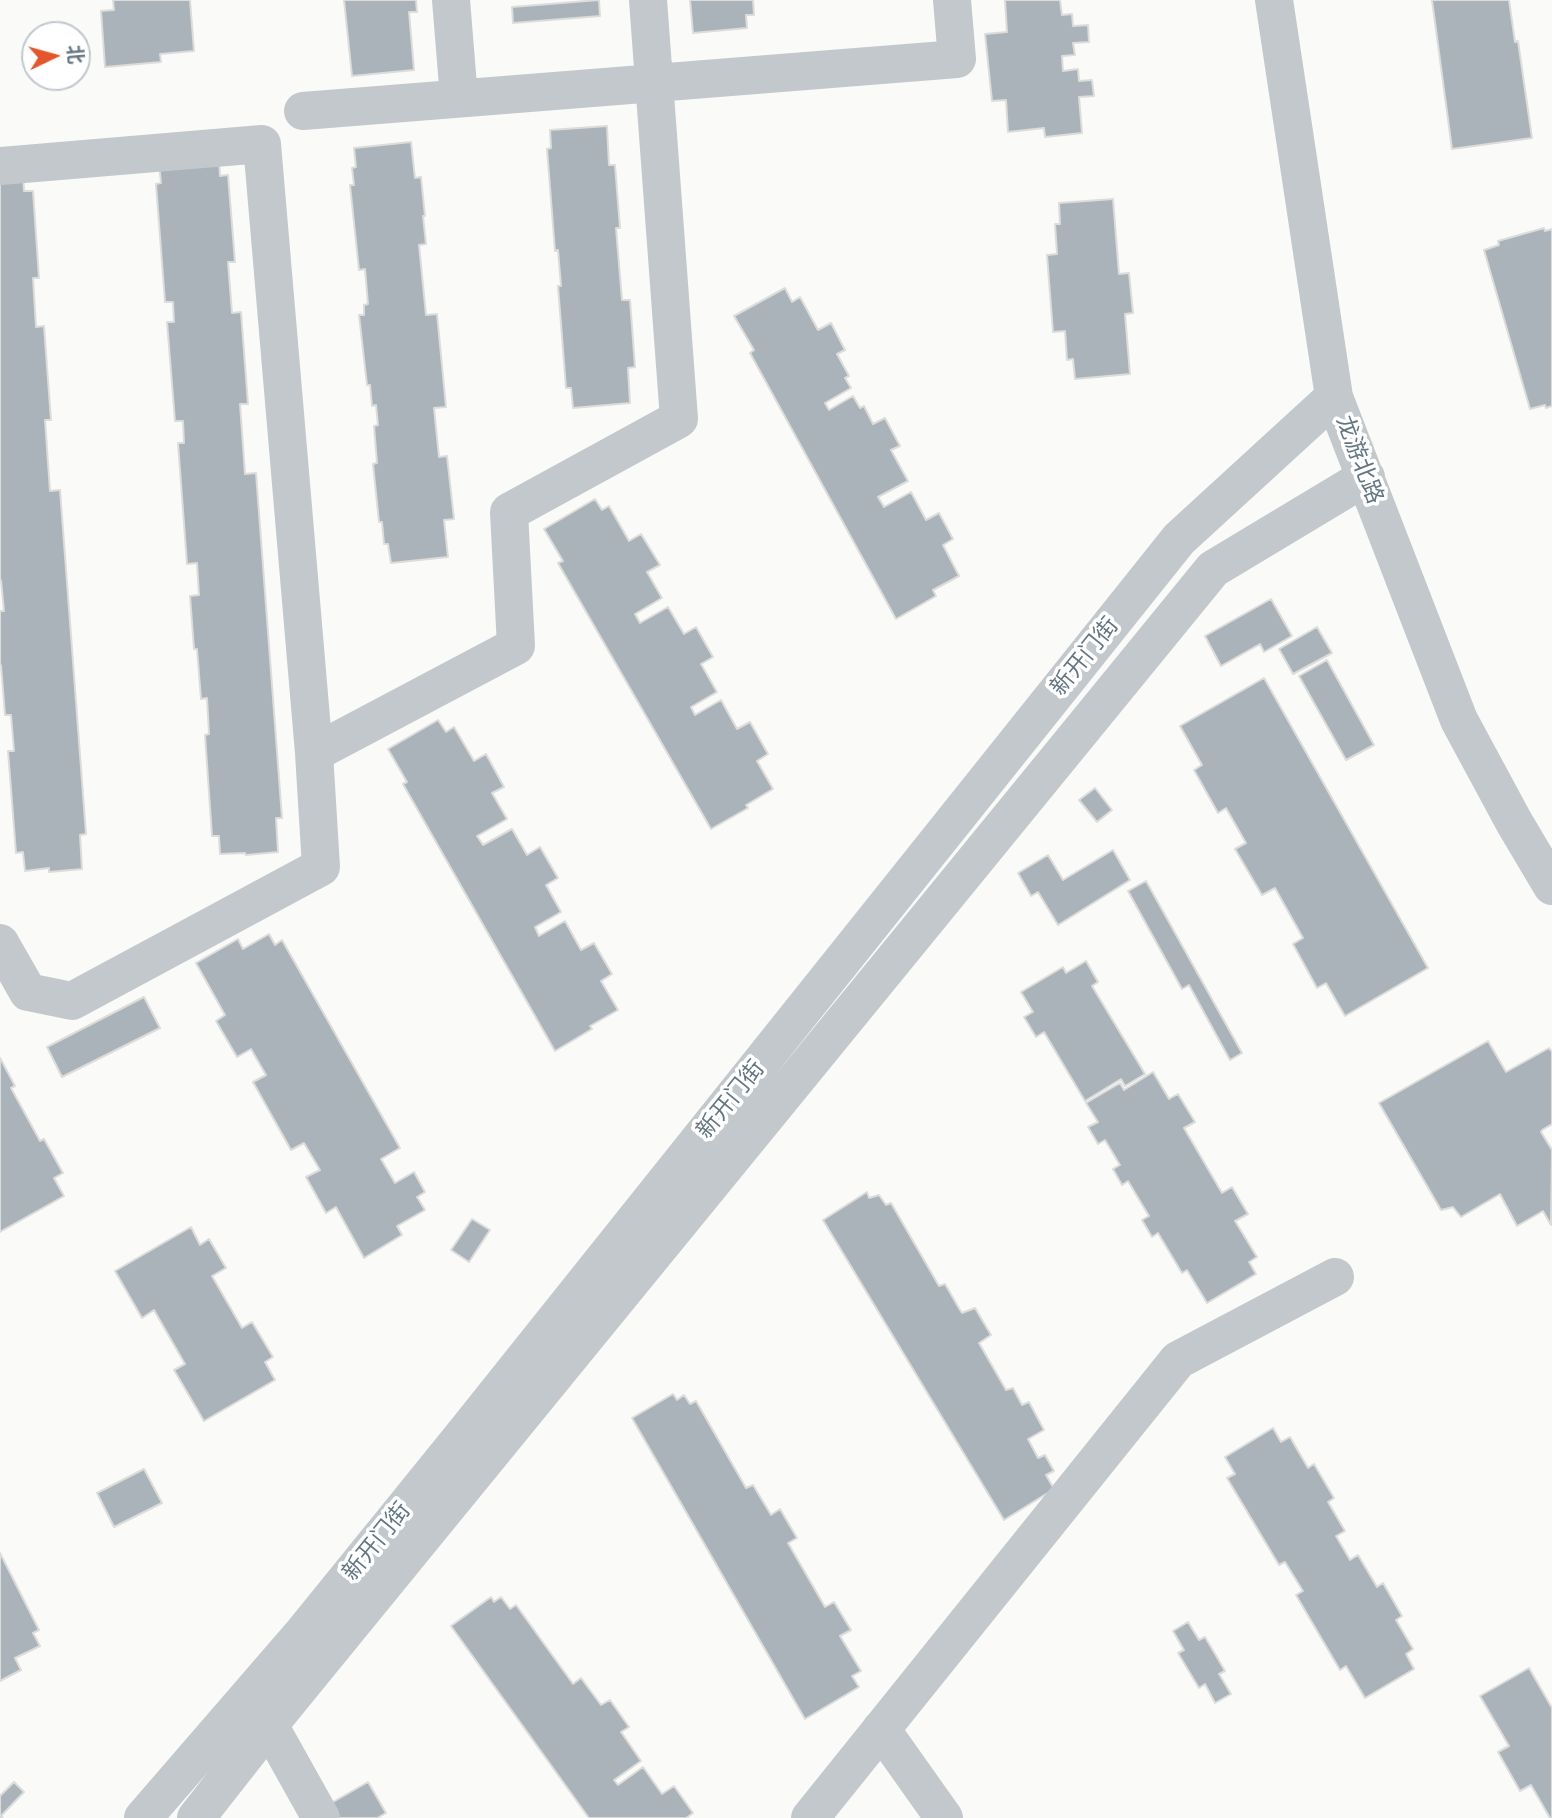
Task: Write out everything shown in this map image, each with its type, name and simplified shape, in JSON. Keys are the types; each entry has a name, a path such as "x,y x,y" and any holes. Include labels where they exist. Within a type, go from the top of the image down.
{"street":[{"path":"451,0 459,98"},
{"path":"314,753 516,646 509,512 680,419 648,0"},
{"path":"303,111 957,59 953,0"},
{"name":"龙游北路","path":"1274,0 1334,397 1459,720 1552,886"},
{"path":"0,166 262,144 314,753 321,867 72,1001 28,992 0,943"},
{"name":"新开门街","path":"143,1818 312,1623 1179,539 1334,397"},
{"name":"新开门街","path":"196,1818 269,1725 1213,569 1366,477"},
{"path":"810,1818 1178,1360 1335,1277"},
{"path":"269,1725 321,1818"},
{"path":"881,1729 944,1818"}],"building":[{"path":"113,0 190,0 194,51 160,54 161,62 105,67 101,11 114,10"},
{"path":"344,0 416,0 417,12 409,12 414,70 352,76"},
{"path":"599,0 600,16 513,23 512,7"},
{"path":"690,0 753,0 754,15 746,15 747,28 693,33"},
{"path":"1005,0 1060,0 1062,15 1072,14 1073,26 1088,25 1089,42 1073,43 1075,55 1062,56 1063,71 1078,69 1079,81 1092,80 1094,96 1079,97 1082,133 1045,137 1044,128 1008,132 1006,100 992,101 985,34 1007,32"},
{"path":"1432,0 1509,0 1515,42 1518,41 1532,138 1452,149"},
{"path":"607,126 609,165 615,165 620,228 616,228 622,300 630,300 635,367 628,368 630,403 573,408 571,388 566,388 558,286 561,286 558,250 555,251 547,149 551,148 550,130"},
{"path":"411,142 415,178 421,177 425,216 426,244 419,245 426,315 437,314 446,407 434,408 439,457 447,456 454,519 444,520 448,557 391,563 388,544 384,544 382,522 379,522 373,464 377,463 374,426 378,425 376,405 372,406 370,385 367,385 359,315 364,315 364,305 368,304 365,269 359,270 350,185 354,185 352,168 356,167 354,148"},
{"path":"219,159 220,176 228,175 235,262 228,262 232,313 241,312 248,404 240,404 245,474 256,473 282,818 276,818 278,852 246,855 220,854 219,836 212,836 205,735 209,734 207,698 201,699 190,596 199,595 197,563 187,564 178,443 184,443 183,421 175,421 167,322 174,322 173,302 165,302 156,184 161,183 159,163"},
{"path":"23,175 24,191 33,191 39,278 33,278 36,327 44,326 51,420 45,420 50,491 60,490 86,834 80,835 82,869 49,872 49,868 25,871 23,852 16,853 8,751 14,751 11,715 5,715 0,665 0,611 4,611 0,580 0,177"},
{"path":"1113,199 1119,274 1129,273 1133,313 1125,314 1130,374 1075,379 1073,359 1067,360 1065,331 1053,332 1047,255 1057,254 1055,224 1060,224 1059,203"},
{"path":"1544,228 1545,231 1552,229 1552,406 1530,409 1484,250 1499,245 1498,241"},
{"path":"785,288 792,302 800,297 818,330 831,323 845,350 837,354 849,376 845,378 851,388 825,403 829,410 853,396 860,408 864,406 873,424 885,418 900,446 891,450 908,481 878,497 884,507 911,492 926,520 939,513 953,539 943,545 959,576 933,590 936,596 896,619 750,353 754,350 734,316"},
{"path":"595,499 602,510 609,506 629,541 641,534 660,565 647,572 662,598 635,614 640,623 668,607 684,634 696,627 713,657 701,664 717,692 691,707 695,715 721,700 737,729 750,722 768,754 757,761 773,789 746,805 748,808 711,829 558,563 563,561 544,529"},
{"path":"1271,599 1292,636 1264,652 1260,644 1221,666 1205,636"},
{"path":"1317,627 1332,653 1293,674 1279,649"},
{"path":"1327,660 1374,745 1346,760 1299,676"},
{"path":"1264,678 1428,968 1345,1016 1326,983 1317,988 1293,944 1303,938 1275,888 1262,895 1235,849 1246,843 1226,808 1218,813 1194,770 1202,765 1180,726"},
{"path":"438,720 446,732 454,727 474,761 486,754 504,787 492,793 507,819 477,836 483,845 512,829 527,855 540,847 558,878 546,885 561,912 535,927 539,936 565,921 581,950 594,943 612,974 601,981 618,1010 555,1051 403,784 407,782 388,749"},
{"path":"1095,788 1112,810 1097,822 1079,800"},
{"path":"1113,850 1130,880 1058,925 1038,892 1031,896 1018,873 1048,855 1063,880"},
{"path":"1146,881 1242,1053 1230,1060 1189,985 1182,989 1128,891"},
{"path":"269,934 275,945 282,940 400,1148 381,1159 395,1183 414,1172 425,1192 417,1197 425,1210 397,1226 402,1235 364,1258 336,1207 326,1213 306,1177 320,1170 304,1143 291,1150 253,1082 266,1075 251,1049 237,1057 216,1021 225,1015 196,963 238,939 243,949"},
{"path":"1086,961 1098,982 1092,986 1145,1074 1125,1086 1121,1079 1085,1101 1044,1032 1036,1037 1024,1017 1033,1012 1021,992 1063,967 1066,973"},
{"path":"144,997 160,1028 62,1077 47,1047"},
{"path":"1488,1041 1506,1072 1549,1048 1552,1052 1552,1124 1541,1132 1552,1150 1551,1225 1543,1211 1517,1226 1500,1194 1461,1217 1453,1207 1441,1210 1379,1103"},
{"path":"0,1058 15,1086 11,1088 40,1141 44,1139 63,1173 54,1178 64,1196 0,1232"},
{"path":"1153,1072 1169,1099 1178,1094 1195,1122 1184,1128 1222,1193 1232,1187 1248,1214 1235,1221 1257,1257 1249,1262 1256,1274 1207,1303 1187,1270 1182,1273 1158,1233 1152,1237 1142,1220 1149,1216 1128,1181 1122,1185 1113,1169 1120,1165 1105,1140 1098,1144 1088,1127 1098,1122 1086,1103 1120,1083 1124,1090"},
{"path":"867,1192 869,1198 879,1195 886,1205 891,1203 939,1286 945,1284 962,1313 975,1308 991,1335 979,1343 1006,1390 1013,1388 1022,1405 1029,1402 1044,1430 1028,1439 1038,1458 1045,1455 1054,1471 1046,1475 1054,1489 1004,1520 823,1220"},
{"path":"472,1219 490,1230 469,1262 451,1250"},
{"path":"191,1227 200,1245 209,1239 226,1268 212,1276 242,1328 252,1322 273,1357 265,1362 275,1380 204,1421 174,1370 185,1364 154,1310 142,1318 115,1271"},
{"path":"673,1394 677,1400 684,1395 690,1404 696,1401 746,1488 753,1485 771,1515 780,1509 797,1538 788,1543 825,1607 834,1602 851,1630 840,1636 861,1671 852,1676 859,1687 805,1719 632,1418"},
{"path":"1273,1428 1281,1442 1290,1437 1308,1468 1314,1464 1334,1498 1328,1502 1345,1531 1336,1536 1350,1560 1358,1555 1377,1587 1383,1583 1402,1616 1396,1620 1413,1649 1406,1654 1414,1669 1365,1698 1346,1666 1340,1670 1296,1595 1303,1591 1285,1562 1279,1565 1227,1478 1235,1474 1225,1457"},
{"path":"144,1469 162,1503 114,1527 97,1493"},
{"path":"0,1553 39,1630 33,1633 40,1646 15,1658 21,1670 0,1681"},
{"path":"491,1597 494,1602 501,1597 510,1609 516,1605 573,1684 581,1678 601,1705 610,1700 629,1727 621,1732 641,1761 614,1780 618,1785 643,1767 662,1794 674,1786 693,1813 686,1818 589,1818 451,1626"},
{"path":"1188,1622 1199,1640 1205,1637 1225,1671 1219,1674 1231,1694 1215,1703 1205,1684 1199,1688 1178,1653 1184,1650 1173,1631"},
{"path":"1529,1668 1552,1708 1552,1818 1531,1785 1520,1791 1498,1752 1509,1746 1480,1696"},
{"path":"14,1782 24,1792 1,1816 3,1818 0,1818 0,1796"},
{"path":"368,1782 386,1813 377,1818 305,1818"}]}
